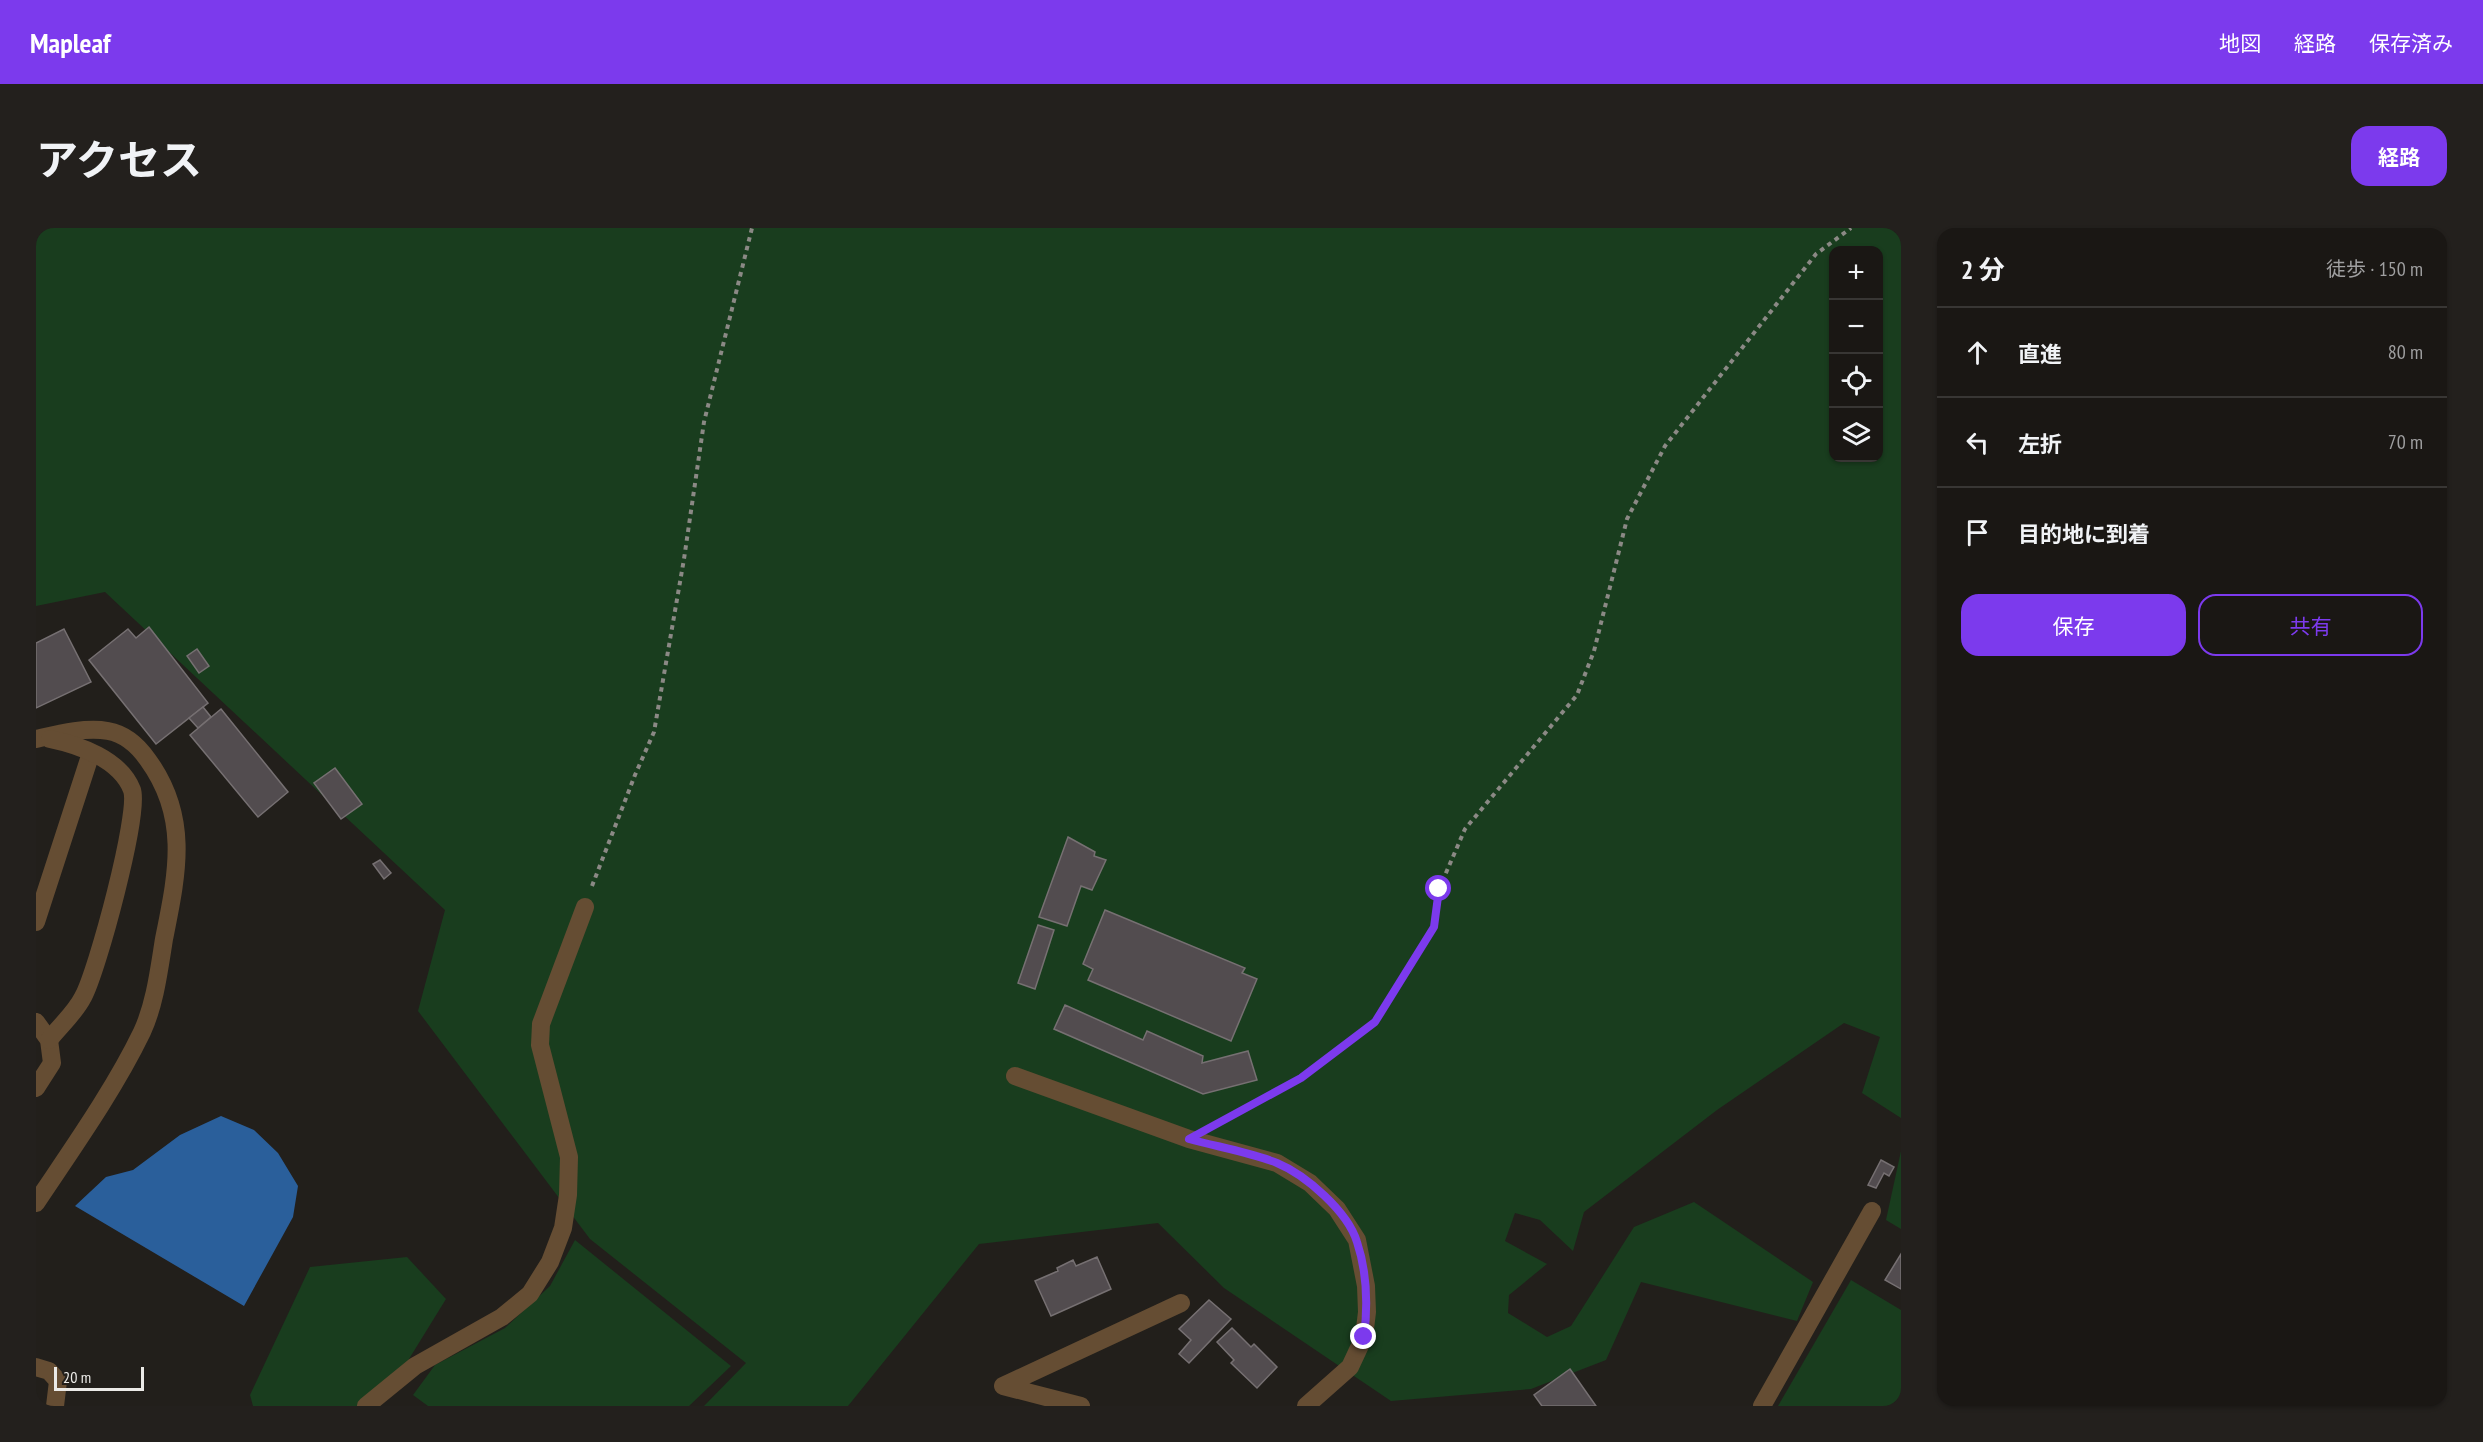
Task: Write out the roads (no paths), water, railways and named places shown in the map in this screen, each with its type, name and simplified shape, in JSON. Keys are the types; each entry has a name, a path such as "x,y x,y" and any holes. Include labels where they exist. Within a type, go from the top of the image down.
{"street":[{"path":"36,739 63,733 108,731 126,738 142,751 160,777 174,812 178,864 153,997 142,1031 85,1129 36,1203"},
{"path":"36,739 69,743 91,753 122,773 133,791 132,816 105,933 83,998 49,1040"},
{"path":"36,922 91,753"},
{"path":"366,1406 415,1366 502,1317 530,1294 550,1262 563,1228 568,1195 569,1157 540,1045 542,1024 585,907"},
{"path":"36,1022 49,1040 52,1063 36,1088"},
{"path":"1015,1076 1189,1139 1277,1163 1310,1183 1336,1209 1357,1240 1366,1286 1367,1312 1364,1337 1350,1367 1306,1406"},
{"path":"1762,1406 1872,1211"},
{"path":"1080,1406 1003,1386 1181,1303"},
{"path":"36,1367 49,1371 58,1382 55,1406"}],"water":[{"path":"221,1116 254,1130 278,1153 298,1186 293,1217 244,1306 75,1206 106,1177 133,1170 180,1135"}]}
